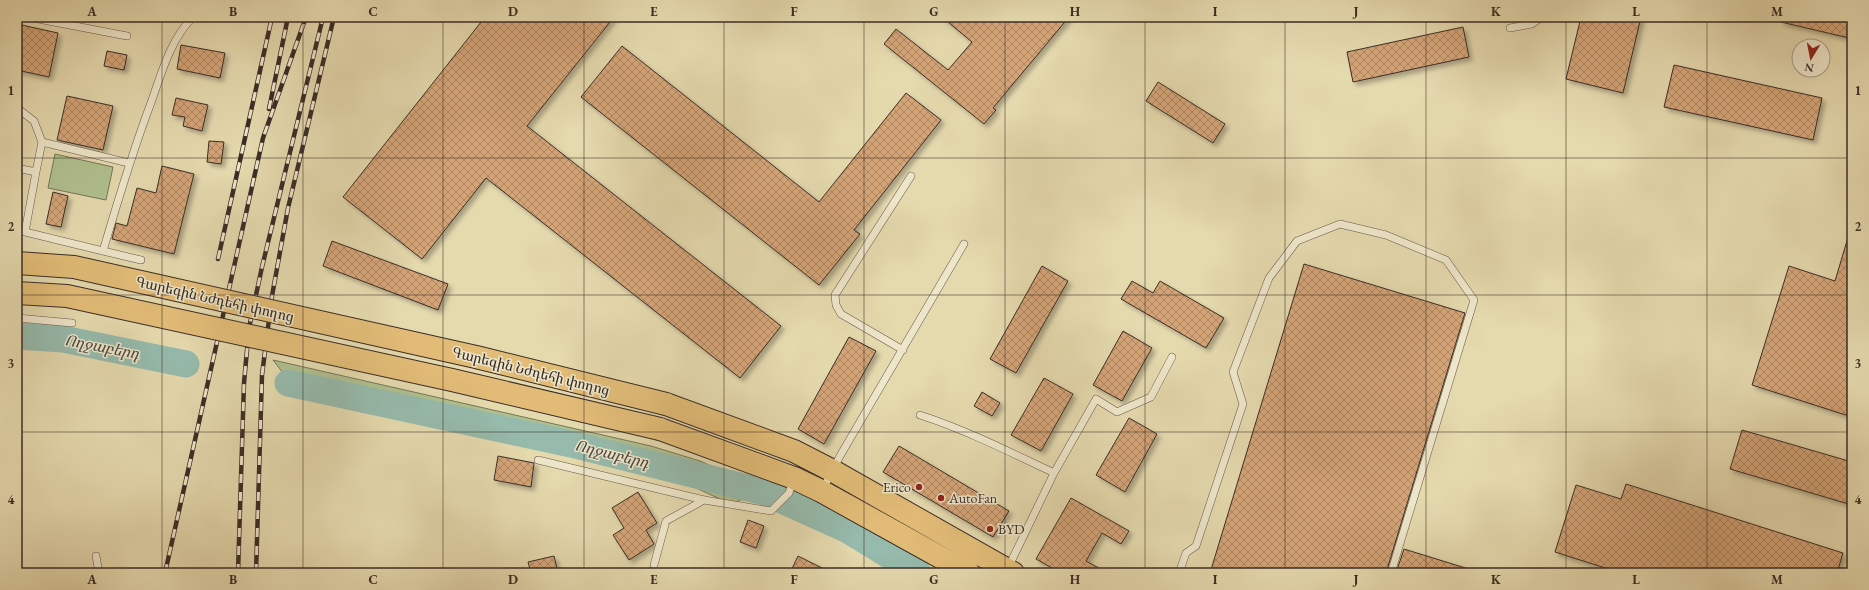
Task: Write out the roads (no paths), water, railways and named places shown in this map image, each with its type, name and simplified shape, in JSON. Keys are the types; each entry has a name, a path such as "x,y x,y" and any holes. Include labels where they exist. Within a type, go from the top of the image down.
{"main road":[{"name":"Գարեգին Նժդեհի փողոց","path":"17,263 82,269 476,357 666,404 794,451 833,471 1010,572"},
{"name":"Գարեգին Նժդեհի փողոց","path":"17,293 67,296 452,380 660,429 790,488 822,491 969,573"}],"lane":[{"path":"28,17 127,36"},
{"path":"103,251 129,163 168,58 183,27 193,17"},
{"path":"1510,28 1532,24 1542,17"},
{"path":"17,108 34,121 42,142 25,232"},
{"path":"42,142 129,163"},
{"path":"17,168 36,172"},
{"path":"903,350 842,314 836,305 835,295 911,176"},
{"path":"1178,573 1186,553 1196,546 1243,404 1233,372 1269,278 1297,241 1340,224 1386,234 1446,260 1474,300 1391,573"},
{"path":"17,230 141,260"},
{"path":"822,491 840,456 964,244"},
{"path":"17,318 72,323"},
{"path":"1010,572 1054,473 1096,399 1117,412 1151,397 1172,357"},
{"path":"920,415 990,442 1054,473"},
{"path":"538,460 704,500 771,511 790,488"},
{"path":"654,565 666,521 704,500"},
{"path":"96,556 99,573"}],"waterway":[{"name":"Ողջաբերդ","path":"17,336 63,339 186,364"},
{"name":"Ողջաբերդ","path":"288,383 571,444 764,492 848,530 918,573"}],"railway":[{"path":"218,259 272,17"},
{"path":"269,109 288,17"},
{"path":"165,573 263,138 306,17"},
{"path":"238,573 244,383 249,328 262,267 323,17"},
{"path":"256,573 262,375 272,296 288,208 334,17"}],"place":[{"name":"Erico","path":"919,487"},
{"name":"AutoFan","path":"941,498"},
{"name":"BYD","path":"990,529"}]}
